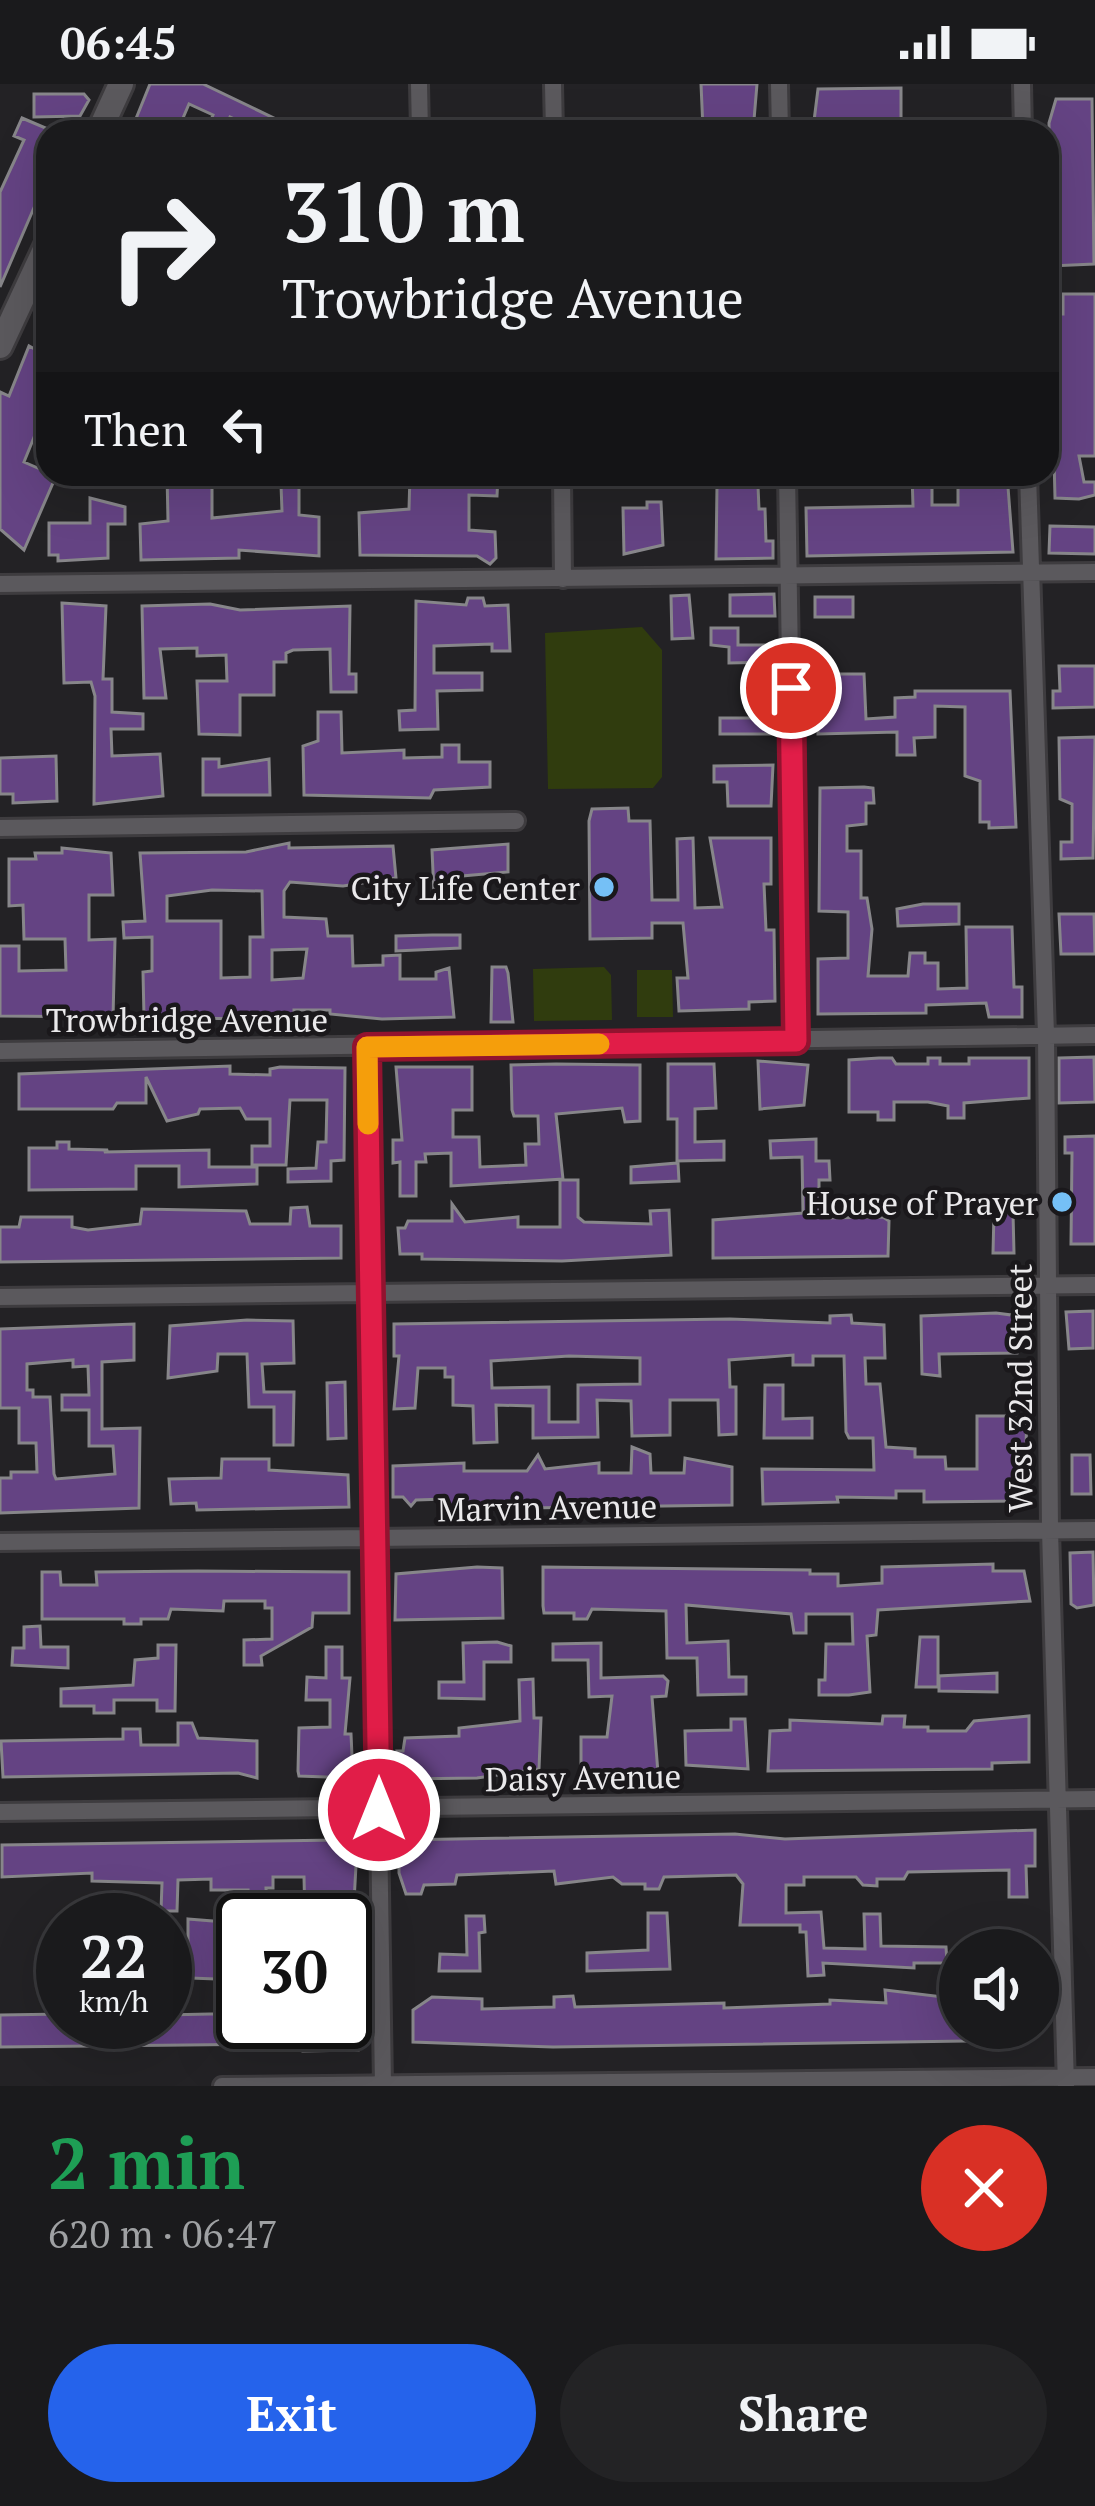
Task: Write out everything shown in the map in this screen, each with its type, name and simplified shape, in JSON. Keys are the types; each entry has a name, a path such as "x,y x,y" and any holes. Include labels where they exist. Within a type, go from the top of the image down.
{"main road":[{"path":"104,120 121,84"},
{"path":"0,346 6,320 36,296"}],"street":[{"path":"419,84 420,120"},
{"path":"553,84 554,120"},
{"path":"779,84 780,120"},
{"path":"1022,84 1023,120"},
{"path":"562,486 563,579"},
{"path":"787,486 796,1041"},
{"name":"West 32nd Street","path":"1028,486 1046,1035 1050,1530 1065,2082"},
{"path":"0,584 1095,572"},
{"path":"0,828 516,821"},
{"name":"Trowbridge Avenue","path":"0,1051 1095,1035"},
{"path":"367,1047 382,2085"},
{"path":"0,1297 1095,1286"},
{"name":"Marvin Avenue","path":"0,1543 1095,1529"},
{"name":"Daisy Avenue","path":"0,1812 1095,1799"},
{"path":"222,2086 1065,2082 1095,2077"}],"green space":[{"path":"642,627 662,650 662,777 653,788 548,789 545,633"},
{"path":"604,967 611,975 612,1020 534,1021 533,969"},
{"path":"637,970 672,970 673,1017 637,1017"}],"building":[{"path":"150,84 203,84 278,120 211,120 213,115 189,104 182,120 135,120"},
{"path":"701,84 757,84 754,120 703,120"},
{"path":"901,88 901,120 814,120 818,89"},
{"path":"34,94 84,94 89,100 80,116 34,117"},
{"path":"1056,99 1092,99 1094,264 1059,266 1059,120 1050,120"},
{"path":"22,118 36,124 36,203 0,287 0,192 24,140 14,136"},
{"path":"1063,294 1095,294 1095,456 1079,456 1084,482 1095,482 1095,495 1079,499 1055,498 1055,486 1059,486 1059,314 1063,314"},
{"path":"29,346 36,350 36,432 24,462 36,467 36,486 52,486 24,550 0,529 0,392 9,396"},
{"path":"167,486 212,486 212,518 282,511 281,486 299,486 299,515 319,517 319,556 239,550 239,558 141,560 140,524 168,521"},
{"path":"410,486 498,486 497,496 469,495 469,530 495,532 496,558 490,564 477,556 360,555 359,513 409,509"},
{"path":"717,486 758,486 759,509 765,509 766,541 773,541 773,558 716,559"},
{"path":"912,486 932,486 932,505 958,505 958,486 1008,486 1013,552 807,556 806,508 913,506"},
{"path":"90,498 125,507 125,524 108,524 108,558 58,561 58,555 49,555 49,523 90,523"},
{"path":"647,502 661,502 663,545 624,554 623,508 647,508"},
{"path":"1050,526 1095,527 1095,554 1049,553"},
{"path":"774,594 775,616 730,616 730,595"},
{"path":"689,595 693,638 672,639 671,596"},
{"path":"815,597 853,597 853,617 815,617"},
{"path":"468,598 483,598 485,606 508,605 510,651 492,651 492,644 434,646 434,673 482,673 482,690 437,691 438,729 400,730 399,711 415,710 416,601 466,605"},
{"path":"62,603 106,606 103,679 112,679 112,712 143,714 143,729 111,729 112,756 160,754 163,796 94,804 95,696 91,682 64,683"},
{"path":"210,604 240,610 350,606 349,674 356,674 356,692 331,692 330,649 293,650 286,653 286,662 274,662 274,695 240,695 240,735 199,734 197,681 227,681 226,655 197,656 197,648 160,649 166,698 144,698 142,606"},
{"path":"711,628 738,628 738,645 773,645 773,662 729,663 729,647 711,645"},
{"path":"1059,666 1095,666 1095,707 1053,708 1053,691 1060,691"},
{"path":"818,674 864,674 866,719 895,717 895,698 915,697 915,691 1010,691 1016,827 989,828 989,822 980,822 980,781 965,776 965,707 935,706 935,737 914,738 915,755 897,755 897,732 818,734"},
{"path":"318,712 341,712 342,753 404,750 404,758 442,757 442,745 459,745 459,762 490,762 490,787 434,790 430,798 304,795 303,746 318,741"},
{"path":"720,718 772,718 772,734 720,734"},
{"path":"1095,737 1093,858 1061,859 1061,842 1072,842 1072,804 1060,799 1059,738"},
{"path":"56,756 57,801 13,803 13,794 0,794 0,758"},
{"path":"203,759 219,759 219,767 269,759 270,795 203,795"},
{"path":"773,765 771,806 728,806 727,782 714,782 714,766"},
{"path":"820,788 873,788 874,803 866,803 866,824 847,826 847,851 861,851 861,898 867,898 872,929 868,976 908,976 910,953 925,953 925,963 938,963 938,989 967,988 966,927 1012,927 1014,987 1022,987 1022,1017 989,1017 986,1003 926,1005 926,1013 818,1014 818,959 848,958 848,912 819,911"},
{"path":"628,808 629,821 650,821 652,900 678,900 677,839 693,838 695,908 722,907 710,838 771,838 771,884 764,884 766,930 774,930 775,1001 749,1002 749,1009 679,1011 677,978 688,978 683,923 652,923 652,938 590,939 592,809"},
{"path":"289,843 289,848 393,846 396,878 343,886 290,882 284,891 284,917 326,919 328,936 352,936 353,966 383,965 383,956 400,955 400,979 436,979 436,972 449,968 454,1017 382,1019 330,1014 330,1010 294,1010 294,1020 144,1017 143,972 152,971 152,937 124,938 123,922 145,921 140,853 246,852","holes":["212,890 262,891 263,937 250,937 250,977 221,978 221,921 167,921 167,896","307,949 303,978 272,980 272,950"]},
{"path":"508,844 508,872 451,877 450,893 434,894 432,850"},
{"path":"62,848 111,853 113,895 89,895 89,940 115,939 113,1017 0,1016 0,946 19,946 19,971 66,970 65,939 24,939 23,905 9,906 9,859 36,859 35,853 62,853"},
{"path":"959,904 959,924 898,926 897,909"},
{"path":"1059,914 1094,914 1095,954 1061,954"},
{"path":"460,935 460,948 396,951 396,936"},
{"path":"492,967 506,967 513,1022 491,1022"},
{"path":"1094,1057 1095,1102 1059,1103 1059,1058"},
{"path":"892,1058 896,1064 928,1064 928,1058 940,1058 940,1064 969,1064 969,1058 1029,1058 1029,1098 964,1103 964,1118 948,1118 948,1106 928,1102 894,1102 894,1120 878,1120 878,1112 849,1112 849,1060"},
{"path":"758,1061 808,1065 804,1105 760,1109"},
{"path":"668,1064 714,1064 716,1108 695,1109 695,1142 724,1141 724,1160 677,1161 677,1119 668,1119"},
{"path":"511,1065 640,1065 640,1121 625,1122 622,1108 556,1114 563,1179 451,1186 451,1153 425,1154 426,1162 416,1162 416,1196 400,1196 400,1162 393,1163 393,1140 402,1140 396,1067 472,1067 472,1110 453,1110 453,1137 479,1137 480,1167 526,1165 525,1144 539,1144 538,1116 514,1116"},
{"path":"230,1066 230,1074 270,1075 270,1069 280,1067 345,1068 344,1160 331,1161 331,1181 288,1182 288,1169 316,1168 318,1142 326,1142 327,1100 290,1100 286,1165 252,1165 252,1146 270,1146 270,1119 246,1119 240,1108 200,1109 198,1114 167,1121 146,1077 146,1103 117,1103 113,1109 19,1109 19,1074"},
{"path":"1095,1136 1095,1244 1071,1244 1072,1153 1065,1153 1065,1137"},
{"path":"816,1139 816,1161 829,1161 830,1180 819,1180 819,1209 825,1209 825,1218 883,1217 889,1221 888,1256 713,1258 713,1220 803,1213 802,1157 771,1158 770,1141"},
{"path":"57,1142 69,1142 69,1149 108,1150 104,1152 209,1150 209,1167 257,1167 257,1184 179,1187 179,1166 136,1166 136,1189 29,1190 29,1148 57,1148"},
{"path":"678,1163 679,1181 631,1183 631,1167"},
{"path":"560,1180 578,1180 578,1217 584,1222 651,1224 650,1211 669,1210 671,1255 562,1261 422,1259 422,1254 400,1254 398,1228 405,1228 408,1221 452,1221 452,1204 465,1222 518,1217 518,1227 560,1227"},
{"path":"307,1207 310,1226 341,1226 341,1258 0,1262 0,1227 19,1227 21,1217 72,1217 72,1227 88,1230 140,1224 142,1209 246,1211 250,1224 290,1224 291,1208"},
{"path":"994,1213 1013,1213 1014,1253 993,1253"},
{"path":"1093,1311 1093,1348 1069,1349 1066,1312"},
{"path":"851,1315 852,1323 884,1325 885,1358 865,1358 866,1384 880,1384 886,1447 915,1449 915,1457 945,1457 946,1469 977,1469 977,1416 1027,1416 1024,1501 924,1502 924,1491 896,1491 896,1498 837,1497 838,1502 763,1504 762,1469 874,1470 873,1438 849,1438 846,1432 844,1356 813,1356 813,1365 793,1365 793,1355 729,1360 730,1387 736,1387 736,1434 719,1435 718,1400 670,1400 670,1435 632,1436 631,1401 597,1400 598,1437 533,1438 533,1406 496,1405 497,1442 474,1443 473,1406 453,1405 453,1377 445,1377 445,1368 418,1368 415,1408 394,1409 399,1356 394,1356 394,1324 730,1319 830,1323 830,1316","holes":["640,1358 640,1384 578,1385 578,1422 549,1422 549,1387 492,1388 491,1361"]},
{"path":"921,1316 1019,1316 1017,1353 939,1354 940,1376 922,1374"},
{"path":"293,1321 294,1363 262,1364 264,1392 294,1392 293,1445 274,1445 274,1407 249,1407 247,1354 218,1354 217,1371 168,1378 170,1326"},
{"path":"134,1324 134,1360 102,1362 102,1429 140,1428 139,1508 0,1513 0,1478 11,1478 11,1472 37,1472 36,1443 19,1443 19,1408 0,1408 0,1329","holes":["73,1360 73,1367 88,1366 89,1395 62,1395 62,1410 89,1410 89,1446 113,1446 115,1474 56,1479 54,1474 50,1397 33,1397 33,1390 27,1390 27,1364"]},
{"path":"345,1382 346,1438 328,1439 327,1383"},
{"path":"765,1385 783,1385 783,1419 812,1418 812,1438 764,1438"},
{"path":"632,1447 650,1454 651,1473 684,1473 685,1458 732,1467 732,1505 446,1509 446,1499 416,1500 411,1506 403,1497 393,1497 393,1466 464,1463 464,1471 527,1471 538,1455 545,1469 599,1463 599,1473 631,1473"},
{"path":"1072,1455 1090,1455 1091,1494 1072,1494"},
{"path":"222,1459 269,1459 269,1470 348,1475 349,1507 197,1510 196,1503 171,1504 169,1479 221,1478"},
{"path":"1093,1552 1094,1605 1077,1608 1071,1604 1070,1553"},
{"path":"993,1564 993,1571 1024,1571 1030,1601 878,1610 876,1635 867,1636 870,1692 849,1695 819,1695 819,1680 825,1680 826,1644 853,1644 852,1614 806,1614 806,1633 794,1633 791,1614 686,1605 687,1643 728,1641 729,1677 746,1677 746,1694 698,1695 697,1658 667,1658 666,1611 592,1609 587,1619 574,1619 574,1613 544,1613 543,1606 543,1567 810,1570 810,1574 838,1574 838,1586 882,1583 882,1567"},
{"path":"502,1568 503,1618 395,1620 396,1574"},
{"path":"42,1572 60,1572 61,1585 97,1585 96,1572 349,1572 349,1613 313,1613 312,1627 261,1656 262,1665 244,1665 244,1640 272,1639 272,1608 265,1608 265,1601 224,1601 223,1611 171,1609 168,1619 141,1619 141,1624 124,1624 124,1619 42,1619"},
{"path":"40,1626 41,1647 68,1647 68,1668 12,1665 13,1648 24,1648 24,1627"},
{"path":"920,1637 938,1637 938,1687 916,1687"},
{"path":"463,1643 511,1646 511,1662 484,1662 484,1699 439,1698 439,1682 464,1682"},
{"path":"601,1643 601,1678 663,1676 668,1681 666,1696 652,1697 658,1773 581,1774 581,1737 607,1737 612,1696 589,1697 588,1660 553,1660 553,1644"},
{"path":"158,1645 176,1645 175,1711 157,1711 157,1700 114,1700 114,1713 94,1713 94,1706 61,1706 61,1689 133,1685 135,1660 158,1658"},
{"path":"326,1647 342,1647 342,1678 350,1678 345,1734 351,1734 353,1778 299,1776 299,1728 330,1727 330,1700 306,1700 307,1677 326,1678"},
{"path":"997,1673 997,1692 939,1691 939,1676"},
{"path":"533,1679 534,1718 541,1718 539,1769 477,1778 402,1779 397,1751 403,1751 405,1738 459,1736 459,1728 520,1721 519,1680"},
{"path":"883,1716 905,1716 904,1727 966,1731 974,1721 1029,1716 1029,1762 992,1763 992,1769 768,1771 770,1731 790,1730 790,1720 882,1724"},
{"path":"731,1719 745,1719 748,1769 686,1765 685,1731 731,1730"},
{"path":"178,1723 192,1723 198,1738 257,1741 257,1778 238,1773 3,1777 1,1741 123,1739 123,1729 140,1729 141,1745 178,1745"},
{"path":"338,1829 358,1829 354,1893 304,1893 304,1877 273,1877 273,1888 266,1888 266,1893 211,1890 211,1879 178,1880 178,1893 162,1893 162,1883 92,1881 92,1873 2,1877 2,1845 338,1840"},
{"path":"1035,1830 1035,1866 1026,1866 1027,1897 1009,1897 1009,1870 908,1872 904,1879 877,1879 877,1886 863,1885 856,1877 804,1877 804,1885 786,1885 786,1913 821,1912 824,1948 865,1949 864,1914 880,1914 881,1946 939,1947 939,1963 914,1963 914,1968 823,1963 824,1975 808,1976 806,1932 800,1932 800,1925 740,1925 743,1884 736,1875 664,1877 659,1889 645,1889 645,1884 622,1884 613,1877 556,1884 554,1871 457,1875 455,1884 424,1885 421,1894 406,1894 399,1873 399,1840 735,1834 785,1839"},
{"path":"648,1913 667,1913 670,1969 587,1971 587,1953 648,1950"},
{"path":"466,1916 484,1916 485,1932 479,1933 480,1971 439,1971 440,1954 467,1955"},
{"path":"192,1919 216,1921 216,1979 192,1978"},
{"path":"885,1990 939,1996 939,2041 553,2047 413,2042 413,2010 432,1997 482,1999 482,2009 554,2007 554,1997 573,1996 575,2007 724,2003 724,2008 830,2004 830,2000 886,2003"},
{"path":"36,2014 36,2047 0,2047 0,2015"},
{"path":"216,2014 216,2045 192,2045 192,2015"}],"slow traffic":[{"path":"368,1124 367,1047 599,1044"}],"place":[{"name":"City Life Center","path":"604,887"},
{"name":"House of Prayer","path":"1062,1202"}],"route":[{"path":"379,1810 367,1047 796,1041 791,688"}]}
